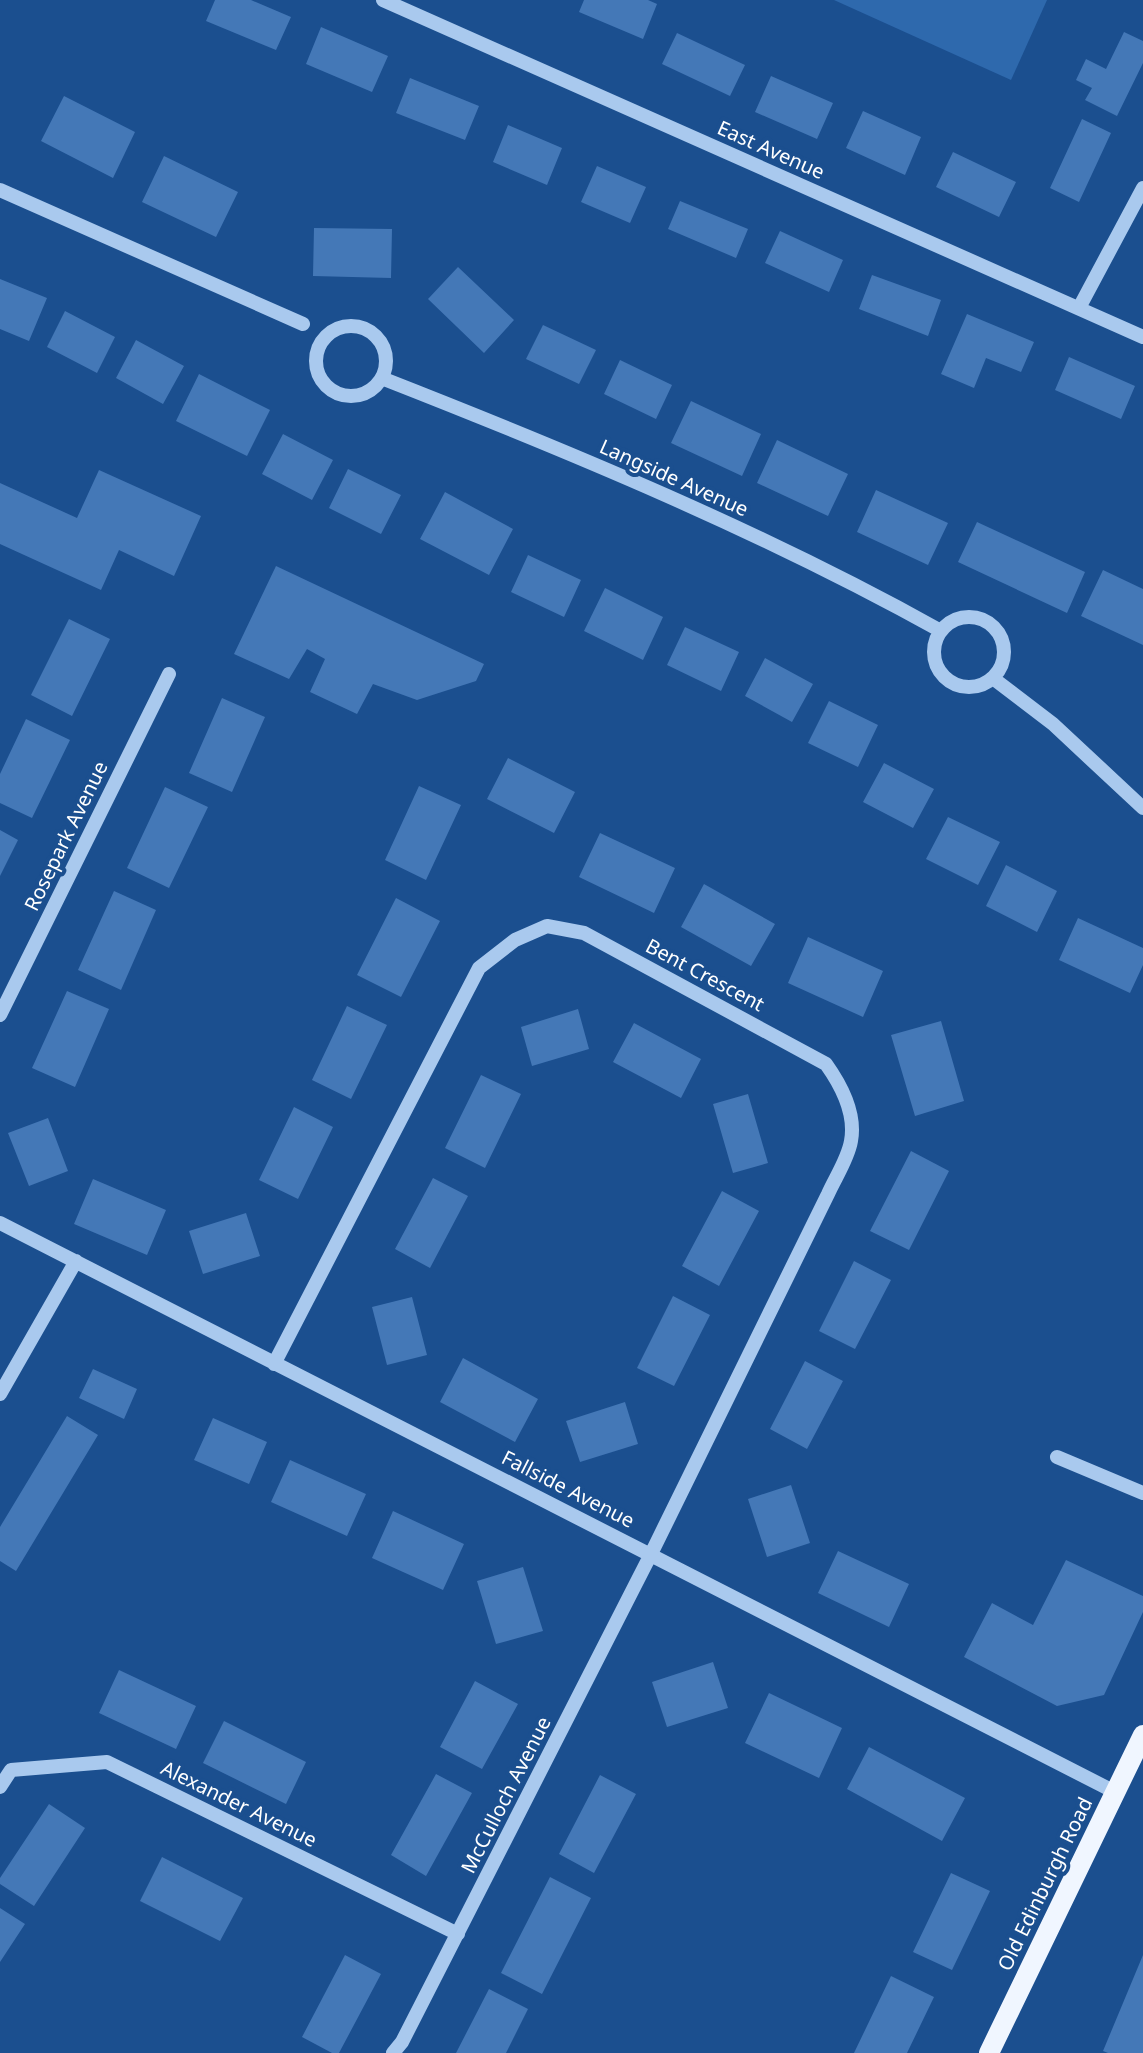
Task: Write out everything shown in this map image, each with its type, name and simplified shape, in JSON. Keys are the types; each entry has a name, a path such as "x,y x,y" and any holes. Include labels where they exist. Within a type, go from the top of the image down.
{"main road":[{"name":"Old Edinburgh Road","path":"991,2052 1143,1735"}],"street":[{"name":"East Avenue","path":"383,0 1143,337"},
{"path":"1079,308 1143,188"},
{"path":"0,190 303,324"},
{"path":"357,325 374,333 385,349 384,379 360,396 350,397 332,392 318,377 315,358 321,340 337,327 357,325"},
{"name":"Langside Avenue","path":"384,379 575,455 849,580 941,631"},
{"path":"976,617 993,626 1004,642 1004,662 994,679 976,687 950,683 937,668 934,649 941,631 957,619 976,617"},
{"name":"Rosepark Avenue","path":"0,1015 169,674"},
{"path":"994,679 1053,724 1143,808"},
{"name":"Bent Crescent","path":"274,1364 479,968 515,940 547,926 584,933 826,1064 839,1083 850,1114 851,1142 828,1194 651,1554"},
{"name":"Fallside Avenue","path":"0,1223 1117,1793"},
{"path":"0,1394 76,1261"},
{"path":"1057,1457 1143,1493"},
{"name":"McCulloch Avenue","path":"393,2053 402,2042 458,1934 651,1554"},
{"name":"Alexander Avenue","path":"0,1787 11,1770 107,1762 458,1934"}],"shaded area":[{"path":"834,0 1047,0 1011,80"}],"building":[{"path":"215,0 251,0 291,17 276,50 206,21"},
{"path":"584,0 648,0 657,4 643,39 579,12"},
{"path":"321,27 388,56 372,92 306,64"},
{"path":"1124,32 1143,41 1143,63 1117,116 1085,100 1092,88 1076,80 1086,59 1106,69"},
{"path":"677,33 745,65 730,96 662,64"},
{"path":"771,76 833,103 817,139 755,112"},
{"path":"410,78 479,106 465,140 396,113"},
{"path":"64,96 135,132 113,178 41,141"},
{"path":"863,111 921,137 905,175 846,148"},
{"path":"1082,119 1111,133 1079,202 1050,188"},
{"path":"508,125 562,148 547,185 493,162"},
{"path":"953,152 1016,182 999,217 936,187"},
{"path":"164,156 238,192 216,237 142,202"},
{"path":"597,166 646,187 630,223 581,202"},
{"path":"680,201 748,229 736,258 668,229"},
{"path":"314,228 392,229 391,278 313,276"},
{"path":"780,231 843,260 829,292 765,263"},
{"path":"458,267 514,320 484,353 428,299"},
{"path":"872,275 941,300 928,336 859,309"},
{"path":"0,279 47,298 29,341 0,329"},
{"path":"65,311 115,337 97,373 47,347"},
{"path":"967,314 1034,342 1021,372 986,358 974,388 941,374"},
{"path":"543,325 596,350 579,384 526,359"},
{"path":"136,340 184,366 163,404 116,378"},
{"path":"1069,357 1135,386 1121,419 1055,390"},
{"path":"620,360 672,385 656,419 604,394"},
{"path":"199,374 270,410 247,456 176,421"},
{"path":"691,401 761,434 742,476 671,443"},
{"path":"283,434 333,460 312,500 262,474"},
{"path":"777,440 848,474 828,516 757,483"},
{"path":"348,469 401,495 381,534 329,508"},
{"path":"99,470 201,516 174,576 119,550 101,590 0,544 0,483 77,518"},
{"path":"876,490 948,523 928,565 857,532"},
{"path":"445,492 513,529 489,575 420,539"},
{"path":"977,522 1085,572 1067,613 958,562"},
{"path":"528,555 581,580 564,617 511,592"},
{"path":"276,566 484,664 476,681 417,700 373,684 357,714 310,692 325,659 307,649 289,679 234,654"},
{"path":"1103,570 1143,589 1143,645 1081,616"},
{"path":"605,588 663,617 643,660 584,631"},
{"path":"69,619 110,639 72,716 31,695"},
{"path":"685,627 739,652 721,691 667,665"},
{"path":"765,658 813,684 792,722 745,696"},
{"path":"222,698 265,717 232,792 189,773"},
{"path":"829,701 878,725 858,767 808,743"},
{"path":"26,719 70,740 32,818 0,803 0,774"},
{"path":"508,758 575,792 554,833 487,799"},
{"path":"884,763 934,789 913,828 863,802"},
{"path":"419,786 461,805 426,880 385,860"},
{"path":"165,787 208,807 169,888 127,868"},
{"path":"948,817 1000,842 978,885 926,859"},
{"path":"0,830 18,840 0,876"},
{"path":"600,833 675,868 654,913 579,877"},
{"path":"1006,865 1057,891 1037,932 986,906"},
{"path":"704,884 775,924 751,966 681,927"},
{"path":"114,891 156,910 121,990 78,970"},
{"path":"396,898 440,921 401,997 357,975"},
{"path":"1078,918 1143,948 1143,965 1130,993 1059,960"},
{"path":"808,937 883,971 863,1017 788,983"},
{"path":"67,991 109,1009 75,1087 32,1068"},
{"path":"347,1006 387,1025 351,1099 312,1080"},
{"path":"578,1009 589,1049 532,1066 521,1027"},
{"path":"941,1021 964,1101 915,1116 891,1035"},
{"path":"634,1023 701,1059 681,1098 613,1062"},
{"path":"481,1075 521,1094 485,1168 445,1148"},
{"path":"748,1094 768,1163 733,1173 713,1104"},
{"path":"294,1107 333,1127 298,1199 259,1180"},
{"path":"48,1118 68,1171 29,1186 8,1133"},
{"path":"911,1151 949,1171 909,1250 870,1231"},
{"path":"433,1178 468,1196 430,1268 395,1249"},
{"path":"93,1179 166,1210 147,1255 74,1224"},
{"path":"722,1191 759,1211 719,1286 682,1266"},
{"path":"246,1213 260,1256 203,1274 189,1231"},
{"path":"854,1261 891,1280 855,1349 819,1331"},
{"path":"673,1296 710,1315 674,1386 637,1368"},
{"path":"412,1297 427,1355 387,1365 372,1307"},
{"path":"463,1358 538,1399 515,1442 440,1402"},
{"path":"805,1361 843,1381 807,1449 770,1429"},
{"path":"93,1369 137,1389 124,1419 79,1398"},
{"path":"625,1402 638,1444 580,1462 566,1421"},
{"path":"67,1416 98,1435 16,1571 0,1561 0,1527"},
{"path":"213,1418 267,1442 249,1484 194,1460"},
{"path":"290,1460 366,1494 347,1536 271,1502"},
{"path":"791,1485 810,1543 767,1557 748,1499"},
{"path":"393,1511 464,1544 443,1590 372,1558"},
{"path":"838,1551 909,1584 889,1627 818,1593"},
{"path":"1066,1560 1143,1596 1143,1612 1104,1695 1057,1706 964,1657 992,1603 1033,1625"},
{"path":"523,1567 543,1631 496,1644 477,1581"},
{"path":"713,1662 728,1708 667,1727 652,1682"},
{"path":"119,1670 196,1706 176,1749 99,1713"},
{"path":"475,1681 518,1704 482,1769 440,1747"},
{"path":"769,1693 842,1728 819,1778 745,1743"},
{"path":"224,1721 306,1762 286,1804 203,1763"},
{"path":"869,1747 965,1798 942,1841 847,1789"},
{"path":"436,1774 472,1793 426,1876 391,1855"},
{"path":"600,1775 636,1794 594,1873 559,1854"},
{"path":"49,1804 85,1828 34,1906 0,1884 0,1878"},
{"path":"162,1857 243,1898 220,1941 140,1901"},
{"path":"951,1873 990,1891 952,1970 913,1952"},
{"path":"550,1877 591,1898 542,1994 501,1973"},
{"path":"0,1908 25,1924 0,1962"},
{"path":"345,1955 381,1974 339,2053 332,2053 302,2037"},
{"path":"1143,1955 1143,2053 1108,2053 1103,2051"},
{"path":"891,1976 934,1997 907,2053 854,2053"},
{"path":"489,1989 528,2009 506,2053 456,2053"}]}
